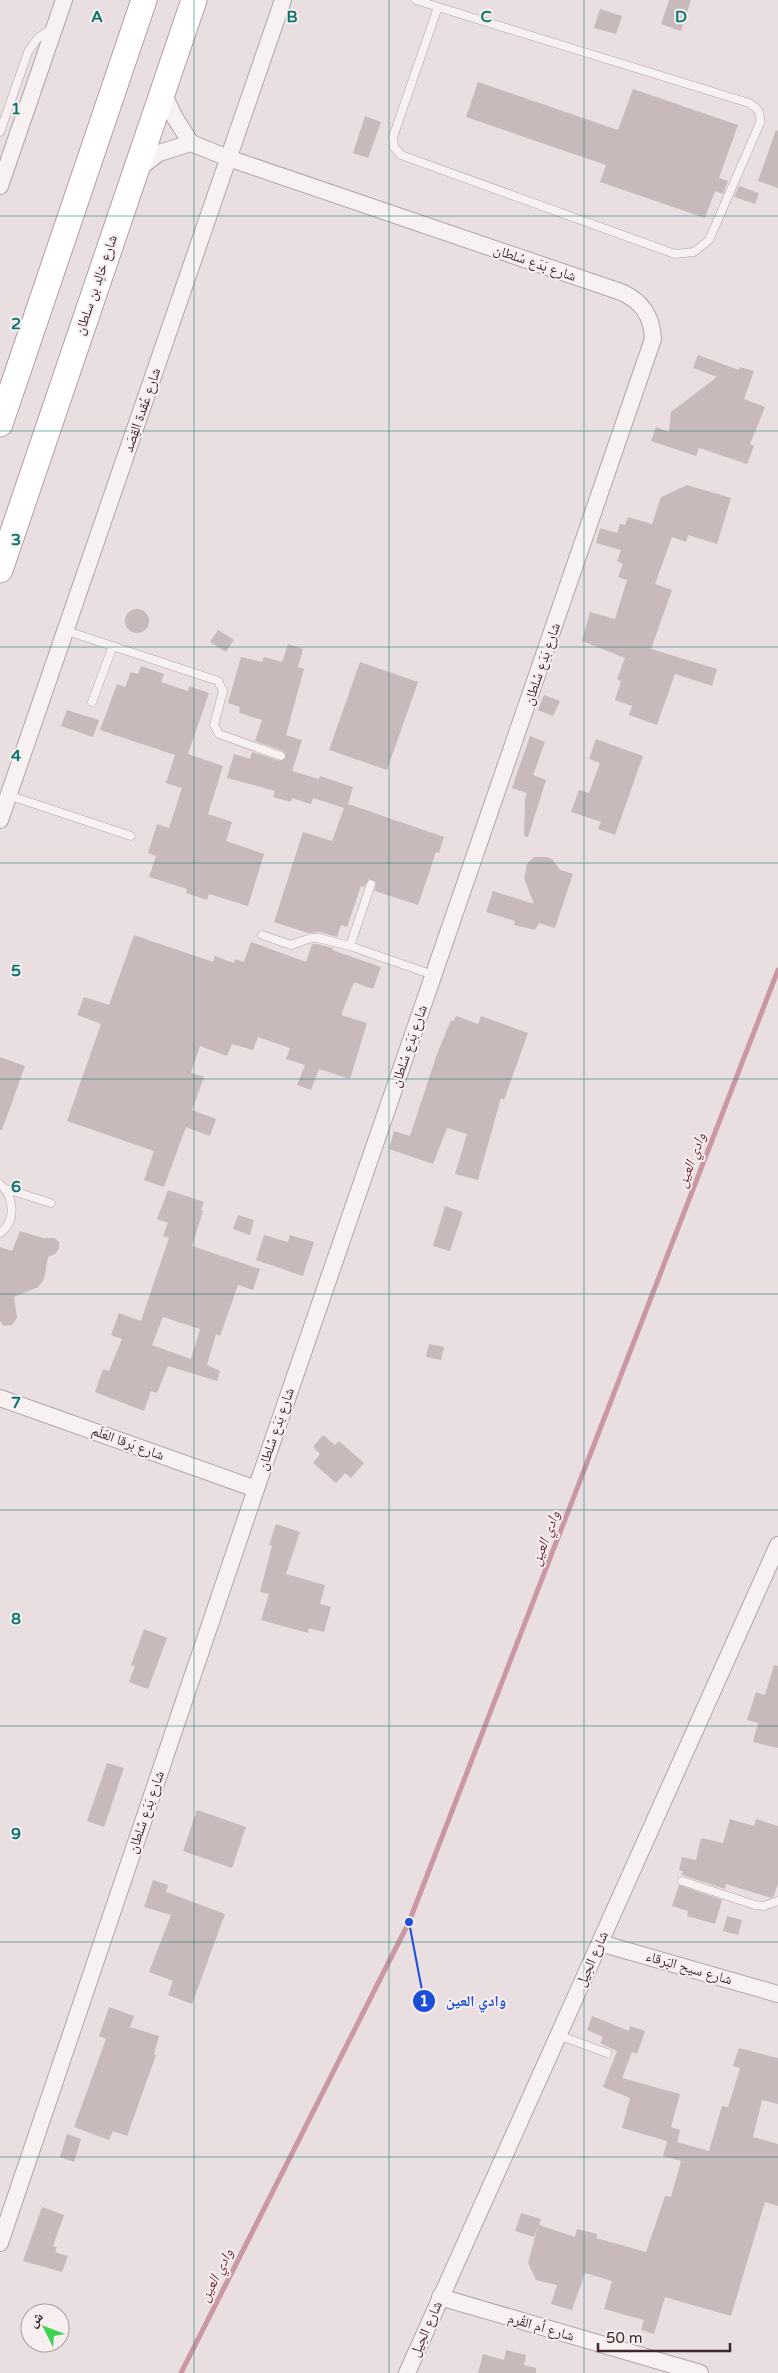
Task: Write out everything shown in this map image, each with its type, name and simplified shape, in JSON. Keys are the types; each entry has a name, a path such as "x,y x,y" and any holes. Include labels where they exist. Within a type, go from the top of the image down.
{"main road":[{"path":"0,424 144,0"},
{"name":"شارع خالِد بن سلطان","path":"0,570 133,174 194,0"}],"street":[{"path":"0,186 64,0"},
{"name":"شارع عُقدة القِصَد","path":"0,820 67,631 283,0"},
{"path":"133,174 145,162 159,153 191,143 174,118 162,91"},
{"name":"شارع بَدَع سُلطان","path":"0,2243 256,1489 651,348 652,328 648,314 639,302 621,292 228,158 191,143"},
{"name":"شارع بَرقا العَلَم","path":"0,1398 256,1489"},
{"name":"شارع الحِيل","path":"407,2373 778,1545"},
{"name":"شارع سيح البَرقاء","path":"600,1943 778,1994"},
{"name":"شارع أم القُرم","path":"440,2297 700,2373"}],"lane":[{"path":"416,0 438,6 755,106 759,111 760,123 709,240 694,252 675,254 401,155 394,147 393,137 438,6"},
{"path":"0,132 28,52 37,39 56,26"},
{"path":"67,631 218,681 222,691 214,719 215,730 218,734 281,756"},
{"path":"92,702 112,646"},
{"path":"8,795 131,836"},
{"path":"350,946 370,884"},
{"path":"262,935 292,945 310,938 350,946 433,976"},
{"path":"3,1186 51,1203"},
{"path":"0,1233 11,1218 12,1203 3,1186"},
{"path":"682,1881 755,1905 764,1906 778,1901"},
{"path":"558,2035 607,2053"}],"building":[{"path":"669,0 691,0 681,31 661,24"},
{"path":"600,9 622,16 616,34 594,28"},
{"path":"478,82 618,130 633,89 738,125 719,178 728,181 723,194 715,191 705,218 600,182 606,165 466,117"},
{"path":"365,116 381,122 368,158 353,153"},
{"path":"776,130 778,131 778,188 758,181"},
{"path":"739,186 759,193 755,204 734,197"},
{"path":"698,355 739,370 740,367 754,371 744,399 765,407 750,444 754,446 747,464 699,448 696,456 651,441 656,427 669,432 671,412 717,377 693,368"},
{"path":"687,485 731,498 717,544 688,535 686,542 672,537 655,584 672,590 651,649 717,669 712,686 675,674 657,725 629,715 632,706 615,700 621,681 617,679 625,658 582,641 590,612 615,619 627,580 618,577 623,564 617,561 621,550 596,543 600,528 617,533 620,524 625,525 628,517 652,524 661,497"},
{"path":"137,609 142,610 148,616 148,626 142,632 137,633 132,632 126,626 125,621 126,616 132,610"},
{"path":"218,630 234,640 226,652 210,642"},
{"path":"288,644 303,649 298,667 304,669 286,735 302,740 292,771 319,779 320,776 353,787 348,804 444,837 439,853 436,852 418,905 375,891 376,882 369,879 364,887 361,886 347,927 341,925 337,937 319,932 308,933 274,922 303,832 332,841 344,808 313,798 311,804 292,798 291,802 273,797 275,791 227,778 234,754 250,759 252,752 280,761 286,758 283,751 255,741 262,720 239,713 240,707 228,703 241,657 262,662 264,657 282,662"},
{"path":"360,662 418,682 387,770 329,750"},
{"path":"141,666 164,674 161,682 188,691 189,686 209,693 188,754 223,766 208,814 232,822 226,841 264,854 248,906 209,894 207,900 186,893 187,889 149,877 156,856 148,853 157,824 169,828 182,788 166,783 175,755 100,730 117,684 125,687 131,672 138,674"},
{"path":"544,695 560,701 553,716 538,710"},
{"path":"67,710 99,720 93,737 61,726"},
{"path":"530,736 545,742 533,775 546,780 528,837 524,836 525,799 527,793 512,788"},
{"path":"596,739 643,756 615,835 598,829 601,822 571,812 579,790 589,793 600,763 589,759"},
{"path":"534,857 552,859 560,870 573,874 555,928 539,923 535,930 514,925 515,921 486,912 493,891 534,904 524,878 527,864"},
{"path":"134,935 213,962 215,956 234,963 235,959 244,962 251,942 306,962 312,944 317,944 333,948 332,950 381,967 373,989 354,982 341,1015 367,1023 350,1079 319,1069 311,1090 297,1085 305,1065 286,1059 290,1048 258,1037 253,1050 232,1044 227,1056 200,1046 191,1073 204,1077 192,1110 216,1119 210,1136 186,1127 164,1187 144,1180 154,1151 67,1121 101,1024 77,1015 84,997 109,1005"},
{"path":"456,1016 478,1024 481,1016 528,1033 504,1100 501,1098 478,1180 455,1174 467,1134 447,1128 433,1164 389,1149 394,1131 410,1136 437,1054 451,1020 454,1021"},
{"path":"0,1057 25,1066 2,1130 0,1130"},
{"path":"168,1190 204,1202 192,1246 260,1269 253,1290 238,1285 220,1336 216,1334 207,1365 220,1371 217,1381 168,1366 157,1393 151,1391 144,1411 95,1392 103,1369 109,1371 122,1339 111,1335 119,1313 141,1321 169,1238 163,1236 168,1223 157,1219","holes":["163,1317 200,1329 191,1359 152,1345"]},
{"path":"445,1206 463,1212 450,1251 433,1246"},
{"path":"238,1215 254,1220 250,1235 233,1229"},
{"path":"20,1231 43,1238 55,1238 59,1242 59,1248 55,1254 48,1257 44,1279 38,1287 14,1297 17,1318 12,1325 4,1326 0,1321 0,1247 12,1251"},
{"path":"264,1235 288,1242 290,1235 314,1242 303,1276 256,1260"},
{"path":"429,1344 444,1347 441,1360 426,1357"},
{"path":"323,1435 335,1445 339,1441 364,1463 351,1478 345,1473 336,1483 313,1463 320,1454 313,1447"},
{"path":"276,1524 300,1532 286,1574 325,1585 320,1604 331,1607 324,1632 309,1628 308,1633 261,1620 269,1594 260,1592 272,1546 269,1545"},
{"path":"144,1629 167,1638 148,1689 129,1682 135,1666 131,1665"},
{"path":"774,1665 778,1666 778,1748 753,1742 758,1723 747,1720 756,1692 765,1695"},
{"path":"107,1763 124,1768 104,1827 87,1821"},
{"path":"197,1810 246,1827 232,1868 183,1851"},
{"path":"730,1819 754,1826 756,1819 778,1826 778,1883 774,1896 771,1898 726,1884 725,1889 682,1875 683,1871 679,1871 682,1857 696,1860 701,1838 723,1843"},
{"path":"153,1880 168,1885 166,1892 225,1914 192,2004 168,1995 173,1981 149,1972 171,1915 144,1907"},
{"path":"679,1885 722,1900 715,1924 687,1916 688,1911 672,1906"},
{"path":"727,1916 742,1920 738,1935 723,1931"},
{"path":"109,2007 134,2016 130,2027 159,2036 154,2054 156,2055 127,2136 113,2131 109,2140 74,2127 106,2039 99,2036"},
{"path":"592,2016 629,2031 630,2026 645,2031 637,2054 632,2052 622,2078 680,2094 671,2127 680,2130 677,2142 709,2151 722,2106 728,2107 740,2068 733,2066 739,2048 778,2058 778,2104 762,2100 753,2137 778,2144 778,2206 765,2202 731,2316 665,2297 654,2334 641,2330 644,2320 604,2309 612,2281 585,2273 572,2310 551,2304 557,2285 536,2280 528,2263 538,2226 534,2237 515,2231 521,2213 541,2219 539,2225 575,2237 577,2229 597,2234 596,2238 646,2252 665,2196 671,2197 681,2161 663,2156 667,2141 622,2128 630,2098 603,2087 617,2051 600,2043 603,2037 587,2030"},
{"path":"67,2134 81,2139 74,2162 60,2157"},
{"path":"42,2207 64,2215 53,2246 57,2247 55,2252 68,2256 62,2272 23,2261"},
{"path":"506,2350 526,2355 524,2365 536,2368 536,2373 478,2373 483,2354 504,2360"}],"waterway":[{"name":"وادي العين","path":"181,2373 409,1922 778,970"}],"place":[{"name":"وادي العين","path":"409,1922"}]}
